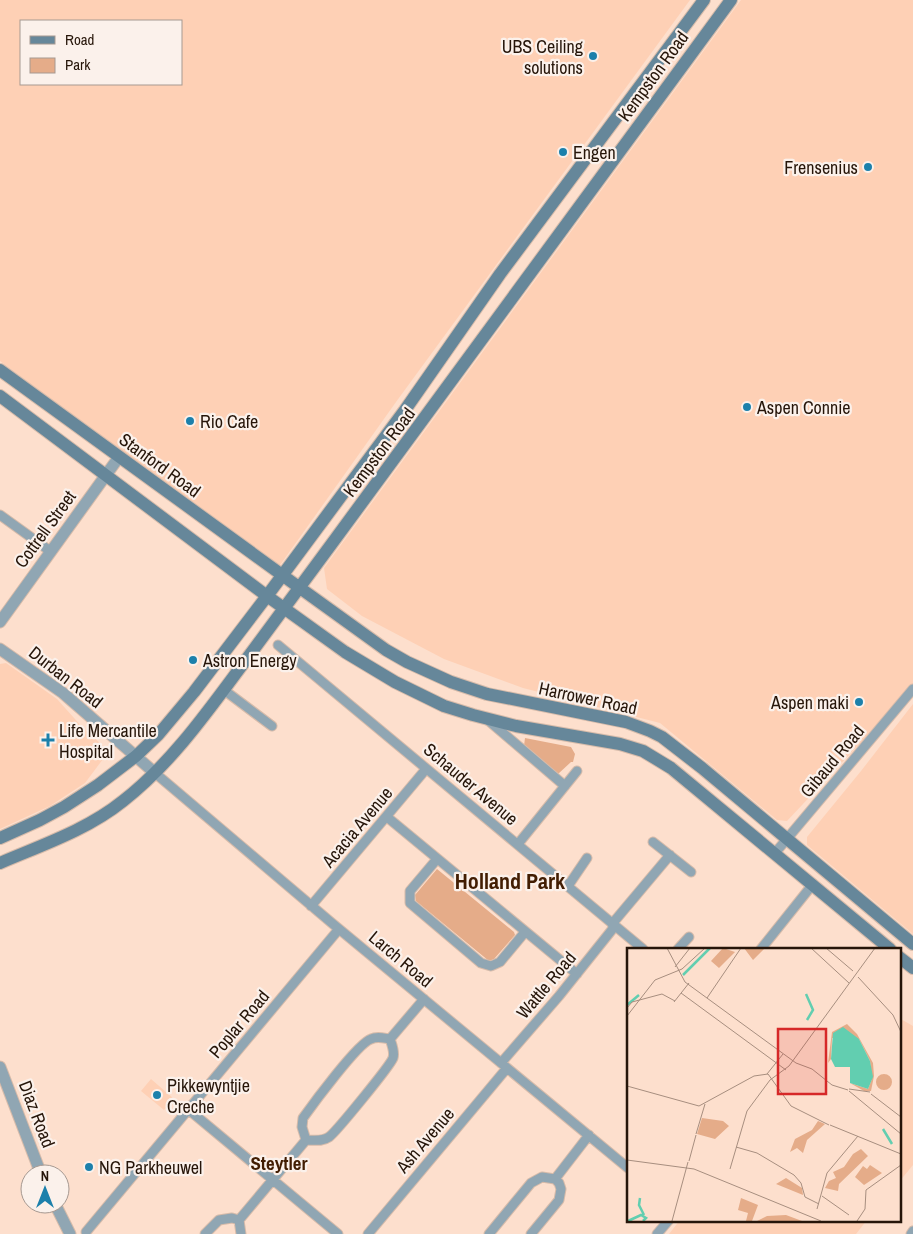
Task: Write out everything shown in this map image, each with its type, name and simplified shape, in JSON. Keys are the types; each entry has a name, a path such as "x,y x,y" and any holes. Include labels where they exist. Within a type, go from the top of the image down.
{"main road":[{"name":"Kempston Road","path":"0,838 40,820 98,786 136,756 158,735 194,692 267,596 410,402 500,274 704,0"},
{"name":"Kempston Road","path":"0,863 75,831 104,815 123,802 155,773 178,748 300,588 731,0"},
{"name":"Stanford Road","path":"0,370 300,588"},
{"path":"0,396 267,596 345,652 417,694 444,706 488,720 620,744 643,751 671,768 889,948"},
{"name":"Harrower Road","path":"300,588 386,650 451,682 487,694 611,718 650,731 679,749 913,944"},
{"path":"270,628 282,621 292,623 331,649 345,652"},
{"path":"879,940 891,926"},
{"path":"900,958 913,968"}],"street":[{"name":"Cottrell Street","path":"0,622 119,457"},
{"path":"0,515 50,551"},
{"name":"Schauder Avenue","path":"278,645 642,948"},
{"name":"Durban Road","path":"0,649 63,693 155,773"},
{"name":"Gibaud Road","path":"775,853 913,689"},
{"path":"224,690 272,726"},
{"path":"488,720 565,786"},
{"name":"Acacia Avenue","path":"312,906 426,769"},
{"path":"518,844 577,771"},
{"name":"Larch Road","path":"155,773 339,929 627,1167"},
{"path":"387,817 577,974"},
{"path":"653,842 692,872"},
{"name":"Wattle Road","path":"504,1066 670,856"},
{"path":"568,886 588,858"},
{"path":"437,859 410,891 410,903 481,963 491,966 500,962 525,932"},
{"path":"761,948 813,884"},
{"name":"Poplar Road","path":"86,1232 339,929"},
{"path":"679,948 689,937"},
{"path":"390,1039 424,999"},
{"path":"306,1140 302,1127 303,1118 358,1048 372,1038 390,1039"},
{"path":"241,1234 240,1220 306,1140 319,1140 330,1136 347,1118 393,1059 390,1039"},
{"name":"Ash Avenue","path":"368,1234 504,1066"},
{"name":"Diaz Road","path":"0,1067 38,1164"},
{"path":"189,1110 338,1234"},
{"path":"554,1179 588,1136"},
{"path":"489,1234 531,1183 542,1177 554,1179 559,1183 559,1200 531,1234"},
{"path":"60,1214 70,1234"},
{"path":"205,1234 219,1220 226,1218 240,1220"},
{"path":"657,1234 666,1222"}],"shaded area":[{"path":"0,0 690,0 396,402 278,568 0,361"},
{"path":"741,0 913,0 913,687 787,821 777,820 660,723 523,688 444,659 362,616 327,589 324,568"},
{"name":"Life Mercantile Hospital","path":"6,663 57,699 83,728 109,751 85,783 50,806 0,829 0,664"},
{"path":"913,704 913,934 807,845 807,837"},
{"path":"900,1019 913,1026 913,1165 900,1181"},
{"name":"Pikkewyntjie Creche","path":"151,1079 174,1099 164,1110 141,1091"},
{"path":"678,1222 865,1222 856,1234 669,1234"}],"green space":[{"path":"525,738 571,747 575,754 573,762 558,774 524,746"},
{"path":"437,869 514,932 515,935 494,959 489,961 416,901 415,895"}],"place":[{"name":"UBS Ceiling solutions","path":"593,56"},
{"name":"Engen","path":"563,152"},
{"name":"Frensenius","path":"868,167"},
{"name":"Aspen Connie","path":"747,407"},
{"name":"Rio Cafe","path":"190,421"},
{"name":"Astron Energy","path":"193,660"},
{"name":"Aspen maki","path":"859,702"},
{"name":"Life Mercantile Hospital","path":"48,740"},
{"name":"Pikkewyntjie Creche","path":"157,1095"},
{"name":"NG Parkheuwel","path":"89,1167"}],"district":[{"name":"Holland Park","path":"510,881"},
{"name":"Steytler","path":"279,1163"}]}
